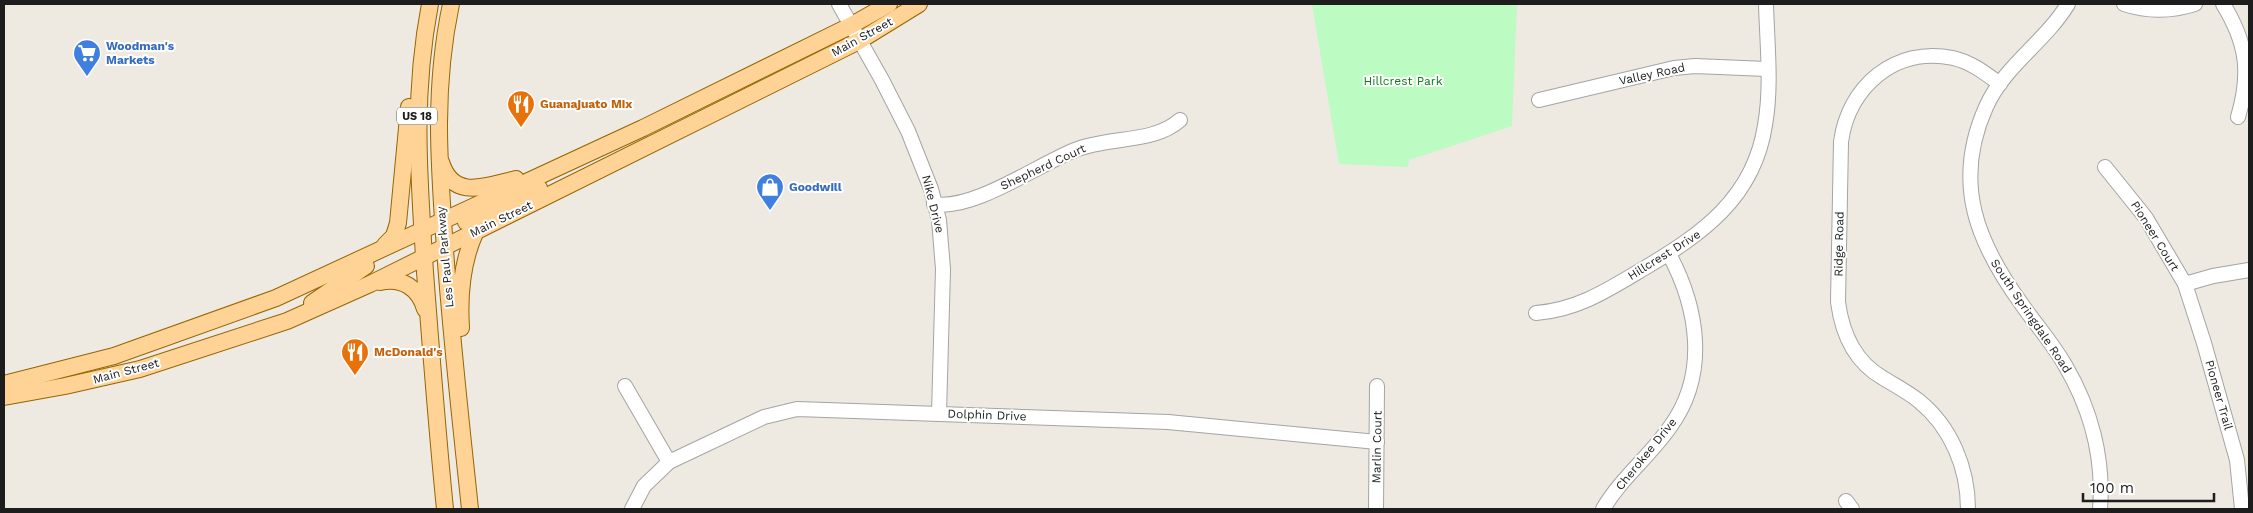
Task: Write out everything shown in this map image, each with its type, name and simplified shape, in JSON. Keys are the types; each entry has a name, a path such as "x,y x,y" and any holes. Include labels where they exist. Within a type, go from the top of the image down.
{"main road":[{"name":"Les Paul Parkway","path":"430,4 419,86 417,141 463,440 470,509"},
{"name":"Les Paul Parkway","path":"446,509 427,314 438,153 440,77 451,4"},
{"name":"Main Street","path":"4,384 140,369 288,320 370,284 433,236 543,173 660,120 850,26 889,4"},
{"name":"Main Street","path":"4,397 63,378 114,356 249,309 381,249 433,236 475,233 859,41 919,4"},
{"path":"381,249 390,242 398,228 408,113 419,86"},
{"path":"288,320 352,274 586,166 660,120"},
{"path":"438,153 447,177 456,186 464,188 488,186 543,173"},
{"path":"463,440 466,383 461,296 465,264 475,233"},
{"path":"288,320 279,314 283,304 330,278 346,265"},
{"path":"370,284 394,280 408,284 418,293 427,314"},
{"path":"249,309 272,312 288,320"}],"street":[{"name":"Nike Drive","path":"839,4 882,80 917,152 931,189 939,220 943,260 939,414"},
{"name":"Hillcrest Drive","path":"1536,313 1556,312 1585,302 1669,254 1712,223 1740,188 1752,168 1766,125 1766,4"},
{"name":"South Springdale Road","path":"2068,4 2046,35 2000,84 1987,105 1974,140 1970,178 1974,214 1992,260 2065,363 2087,410 2098,453 2101,493 2100,509"},
{"path":"2124,4 2152,11 2168,11 2195,4"},
{"path":"2223,4 2234,22 2244,49 2246,64 2244,96 2238,117"},
{"name":"Ridge Road","path":"1968,509 1967,492 1959,459 1940,423 1918,400 1882,378 1861,360 1842,327 1838,302 1841,142 1846,118 1860,90 1878,74 1902,61 1929,56 1951,58 1971,64 2000,84"},
{"name":"Valley Road","path":"1539,100 1674,68 1696,66 1767,69"},
{"name":"Shepherd Court","path":"934,204 947,206 958,203 1004,185 1077,149 1113,139 1163,132 1180,120"},
{"name":"Pioneer Court","path":"2105,167 2146,218 2185,284"},
{"name":"Cherokee Drive","path":"1603,509 1626,477 1671,426 1684,402 1693,375 1696,337 1694,320 1683,284 1669,254"},
{"path":"2185,284 2213,276 2249,270"},
{"name":"Pioneer Trail","path":"2185,284 2204,343 2237,460 2242,509"},
{"path":"626,386 669,462"},
{"name":"Marlin Court","path":"1376,509 1377,386"},
{"name":"Dolphin Drive","path":"632,509 644,486 669,462 764,417 797,409 1168,422 1377,442"}],"green space":[{"name":"Hillcrest Park","path":"1312,4 1517,4 1512,126 1409,160 1408,167 1339,164"}],"place":[{"name":"Woodman's Markets","path":"87,77"},
{"name":"Guanajuato Mix","path":"521,128"},
{"name":"Goodwill","path":"770,211"},
{"name":"McDonald's","path":"355,376"}]}
